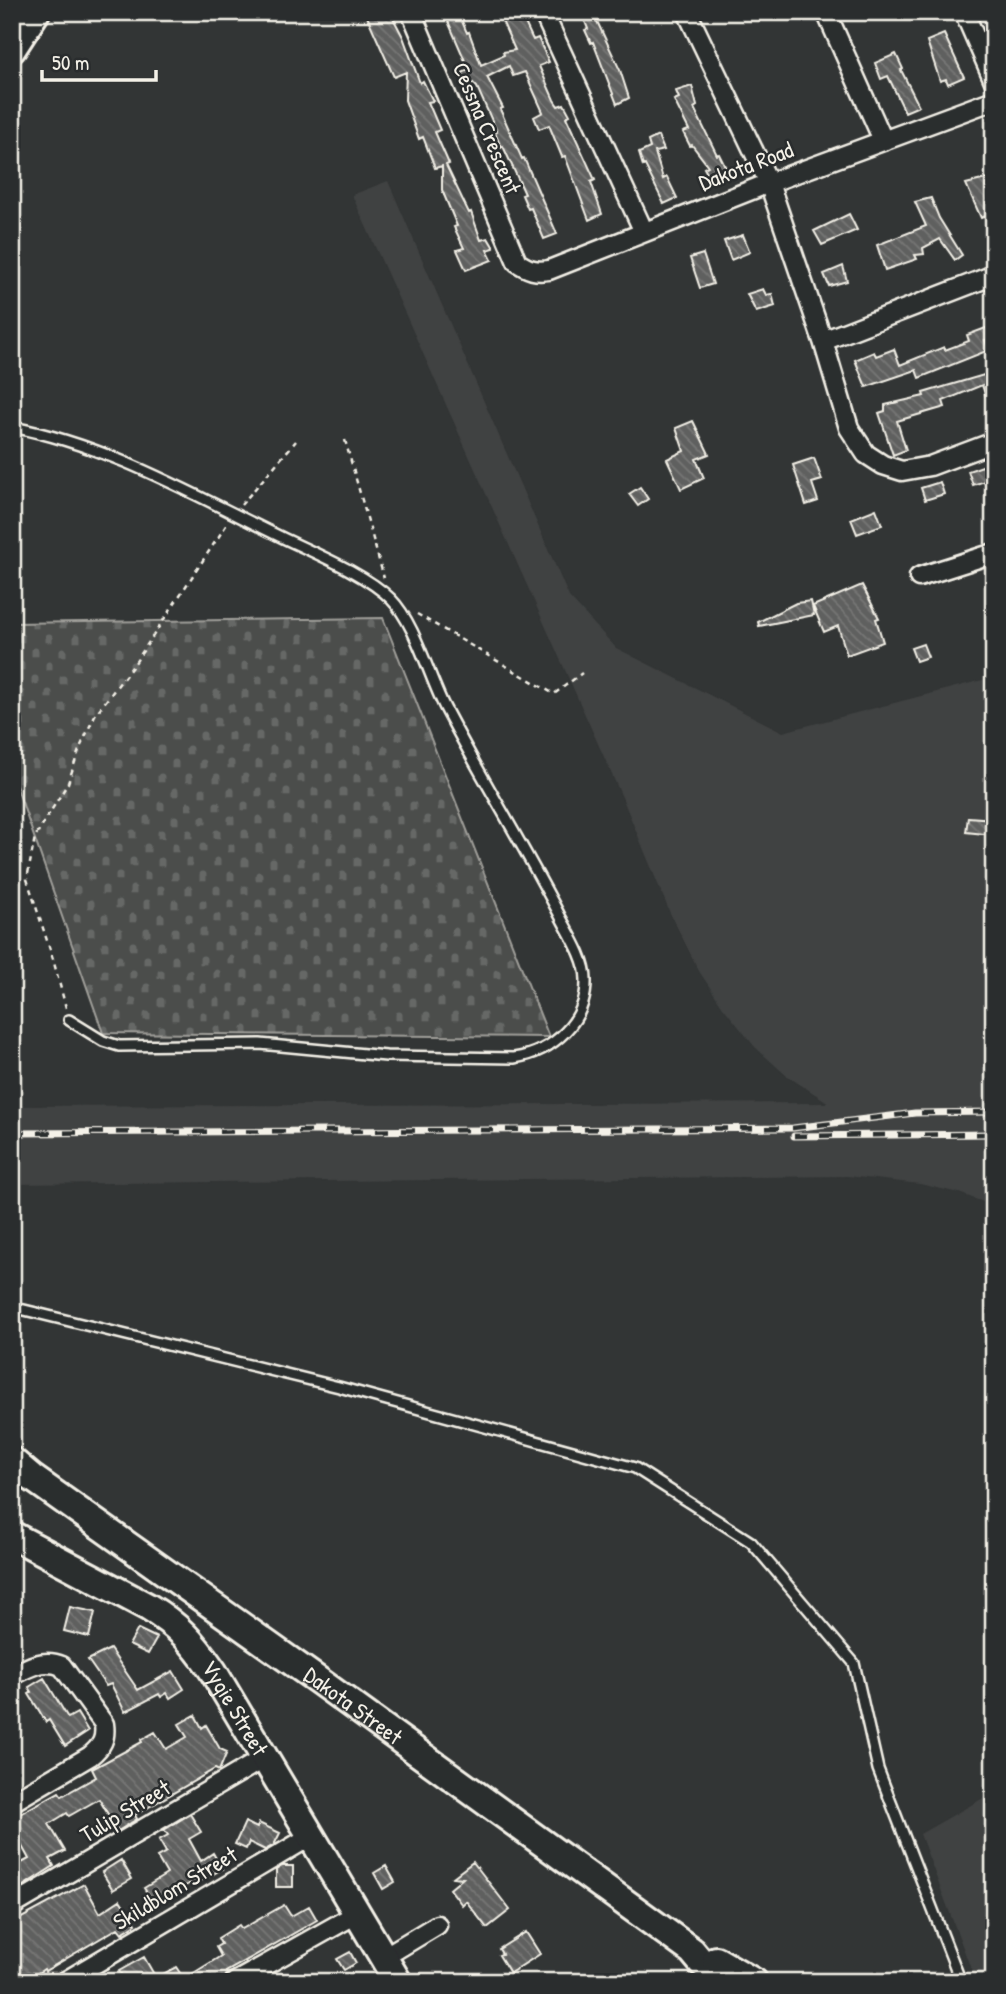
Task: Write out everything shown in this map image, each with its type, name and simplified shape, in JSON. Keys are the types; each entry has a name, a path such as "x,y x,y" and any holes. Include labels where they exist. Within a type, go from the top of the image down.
{"street":[{"path":"12,49 36,12"},
{"name":"Cessna Crescent","path":"411,12 517,262"},
{"path":"543,12 644,232"},
{"path":"687,12 769,183 823,341 849,428 866,454 883,466 902,471 930,466 994,442"},
{"path":"826,12 883,140"},
{"path":"964,12 994,81"},
{"name":"Dakota Road","path":"517,262 530,270 549,271 769,183 994,100"},
{"path":"823,341 994,275"},
{"path":"919,577 994,552"},
{"name":"Dakota Street","path":"12,1461 692,1951 702,1963 728,1982"},
{"name":"Vygie Street","path":"12,1535 148,1607 181,1630 196,1646 398,1982"},
{"path":"12,1676 45,1662 62,1667 104,1724 106,1734 99,1749 90,1756 12,1802"},
{"name":"Tulip Street","path":"12,1906 264,1758"},
{"name":"Skildblom Street","path":"64,1982 311,1836"},
{"path":"235,1982 358,1913"},
{"path":"384,1957 437,1925"},
{"name":"Dakota Street","path":"692,1951 707,1955 754,1982"}],"lane":[{"path":"12,427 51,434 93,449 327,560 390,598 405,618 444,707 514,829 571,938 586,975 586,993 578,1016 562,1035 539,1052 514,1058 386,1056 260,1044 119,1046 97,1037 69,1020"},
{"path":"12,1307 339,1387 635,1468 751,1542 854,1663 878,1769 961,1982"}],"path":[{"path":"345,440 390,598 554,694 582,673"},
{"path":"69,1020 27,879 34,837 68,783 95,715 135,663 234,514 296,441"}],"shaded area":[{"path":"388,181 569,597 616,648 783,732 994,677 994,1206 959,1193 920,1184 848,1176 12,1184 12,1106 829,1103 787,1076 755,1047 699,971 670,913 622,797 352,195"},
{"path":"994,1792 994,1982 976,1982 920,1834"}],"green space":[{"path":"383,618 549,1037 103,1033 12,774 12,623"}],"building":[{"path":"365,12 390,12 403,37 420,83 423,81 433,101 428,102 440,130 435,132 449,164 446,165 469,213 471,212 481,240 488,238 494,248 487,250 492,260 466,270 457,250 464,248 442,190 442,166 435,168 423,137 419,139 405,100 406,72 394,77"},
{"path":"444,12 458,12 467,33 469,32 481,65 504,55 503,52 515,50 498,12 520,12 533,40 538,38 549,62 539,66 554,100 558,106 564,104 570,115 566,117 595,180 591,182 602,214 589,220 565,156 562,157 549,125 539,129 534,117 543,112 525,72 513,76 509,66 487,77 557,234 544,239 531,208 528,209 522,195 525,194 503,146 501,147 477,87 473,83 467,85 462,73 469,70"},
{"path":"594,15 620,70 629,98 617,104 593,42 591,43 585,30 588,29 584,19"},
{"path":"944,34 964,77 948,84 946,79 940,81 927,41"},
{"path":"896,54 919,106 905,112 888,76 881,79 875,63"},
{"path":"692,86 697,106 694,108 727,170 710,179 704,168 708,166 692,145 690,146 683,132 689,130 674,100 679,98 676,91"},
{"path":"658,136 664,150 655,152 663,179 667,177 677,198 664,204 645,165 643,166 639,153 650,148 648,141"},
{"path":"994,177 994,213 981,218 966,184"},
{"path":"931,198 939,218 962,255 955,260 940,239 923,248 924,254 915,255 917,259 885,270 877,245 926,226 915,202"},
{"path":"849,214 857,230 822,245 814,231"},
{"path":"743,235 750,252 731,260 724,241"},
{"path":"703,254 713,284 700,288 690,258"},
{"path":"843,266 847,281 829,286 824,274"},
{"path":"763,289 766,295 772,294 775,306 756,312 747,294"},
{"path":"994,325 994,337 985,340 989,350 919,378 916,370 866,387 855,360 874,352 876,356 894,349 900,365 944,347 945,350 969,341 967,335"},
{"path":"994,372 994,414 982,385 943,401 945,407 897,421 906,450 893,455 879,413 885,411 885,405 924,396 923,393"},
{"path":"693,421 709,454 696,459 704,478 681,489 667,459 684,451 676,428"},
{"path":"814,458 822,480 812,483 818,501 806,505 793,465"},
{"path":"988,464 994,478 973,485 968,471"},
{"path":"940,482 944,494 925,500 921,488"},
{"path":"640,487 648,499 638,506 629,494"},
{"path":"876,509 882,525 857,534 851,519"},
{"path":"862,585 879,618 876,619 883,642 847,655 838,626 824,632 813,606"},
{"path":"811,601 814,615 759,626 758,622 796,603"},
{"path":"923,644 928,657 916,661 911,648"},
{"path":"968,817 994,819 994,835 966,832"},
{"path":"70,1607 95,1612 89,1637 64,1631"},
{"path":"138,1629 157,1638 148,1654 129,1645"},
{"path":"110,1649 138,1690 173,1671 184,1689 170,1698 167,1693 161,1697 159,1694 125,1712 111,1684 106,1686 88,1660"},
{"path":"44,1678 68,1718 77,1713 88,1731 65,1746 29,1694 32,1692 29,1687"},
{"path":"195,1715 202,1728 206,1725 220,1749 227,1752 219,1771 215,1769 135,1815 137,1819 118,1831 99,1799 69,1816 67,1813 49,1824 65,1851 50,1859 54,1866 12,1893 12,1868 29,1859 12,1828 12,1818 59,1792 62,1796 96,1777 92,1769 155,1732 166,1749 187,1737 179,1724"},
{"path":"190,1814 201,1832 189,1839 201,1861 213,1853 222,1869 197,1883 195,1880 155,1905 144,1888 167,1874 157,1857 166,1852 159,1840 168,1835 164,1830"},
{"path":"245,1822 257,1828 259,1823 280,1833 274,1845 265,1850 249,1842 246,1849 235,1844"},
{"path":"121,1860 132,1879 113,1890 102,1872"},
{"path":"473,1862 510,1910 487,1928 466,1901 462,1905 450,1889 463,1878 453,1877"},
{"path":"282,1866 293,1866 293,1887 276,1887 276,1870"},
{"path":"386,1866 395,1882 383,1889 374,1873"},
{"path":"84,1884 100,1913 120,1900 136,1924 122,1933 118,1928 25,1982 12,1982 12,1923"},
{"path":"284,1905 291,1916 309,1906 317,1920 226,1972 222,1982 126,1982 119,1971 144,1957 156,1978 176,1967 184,1979 221,1956 216,1947 221,1944 218,1938 239,1925 242,1929"},
{"path":"526,1932 540,1954 510,1973 499,1955 502,1954 499,1949"},
{"path":"350,1952 356,1963 344,1970 337,1959"}],"railway":[{"path":"12,1133 793,1128 915,1113 994,1112"},
{"path":"794,1136 994,1134"}]}
